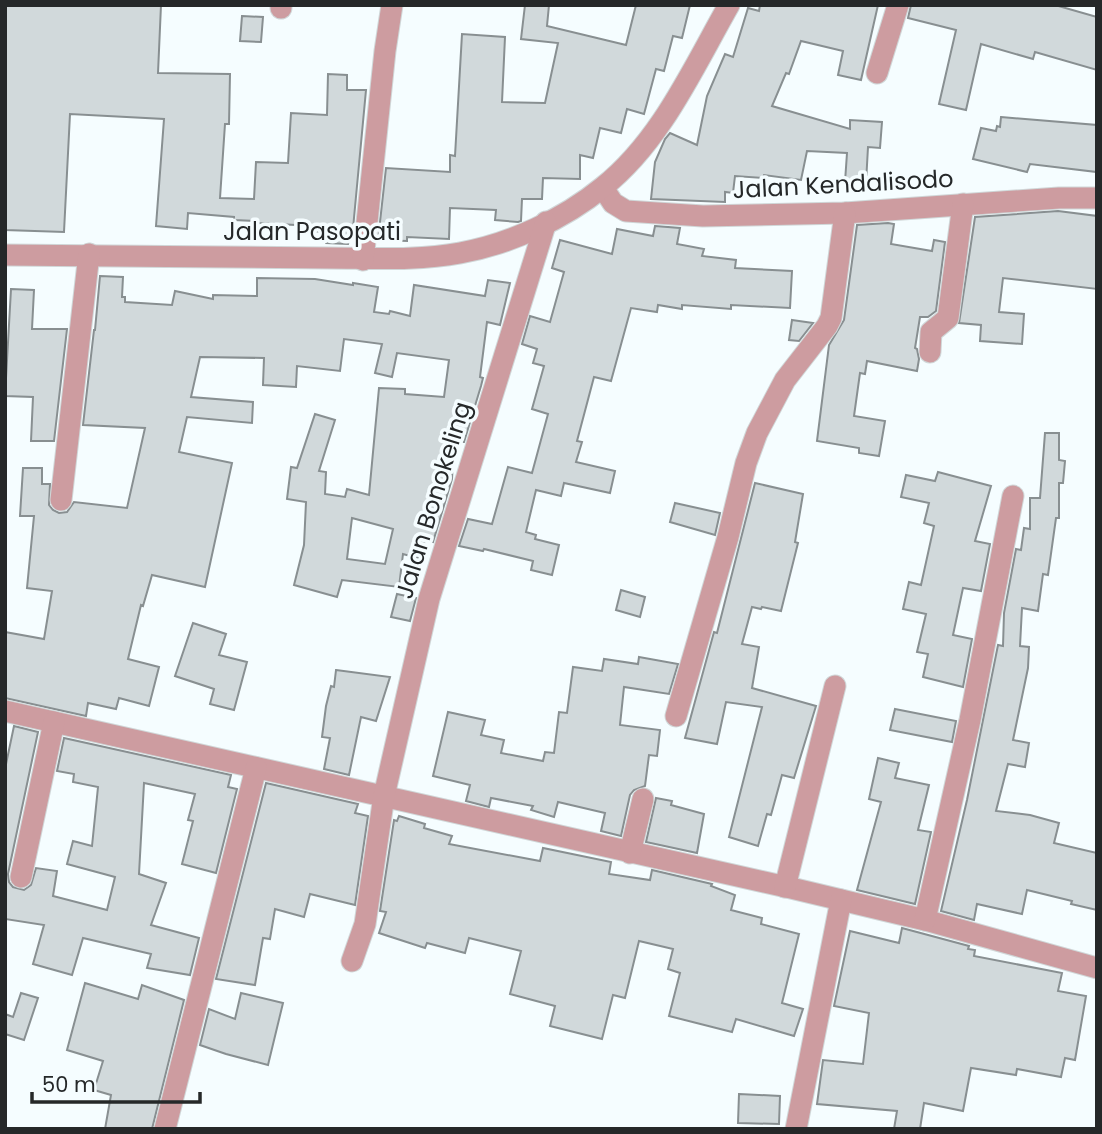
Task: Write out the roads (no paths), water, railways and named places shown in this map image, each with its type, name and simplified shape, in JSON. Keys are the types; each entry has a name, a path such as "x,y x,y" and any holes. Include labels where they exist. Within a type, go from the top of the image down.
{"street":[{"path":"363,260 384,51 392,5"},
{"name":"Jalan Pasopati","path":"5,255 89,254 363,260 459,254 514,237 546,222 603,188 648,141 729,5"},
{"path":"877,72 898,5"},
{"name":"Jalan Kendalisodo","path":"603,188 612,204 626,211 717,216 845,213 1059,198 1097,198"},
{"path":"930,352 931,332 948,318 963,204"},
{"path":"676,716 728,537 746,463 757,433 785,380 831,318 845,213"},
{"name":"Jalan Bonokeling","path":"352,961 365,924 384,796 429,599 546,222"},
{"path":"61,500 89,254"},
{"path":"925,920 971,720 1013,496"},
{"path":"785,887 835,686"},
{"path":"5,711 841,900 925,920 1097,968"},
{"path":"21,877 54,722"},
{"path":"165,1129 256,768"},
{"path":"630,853 643,799"},
{"path":"796,1129 841,900"}]}
